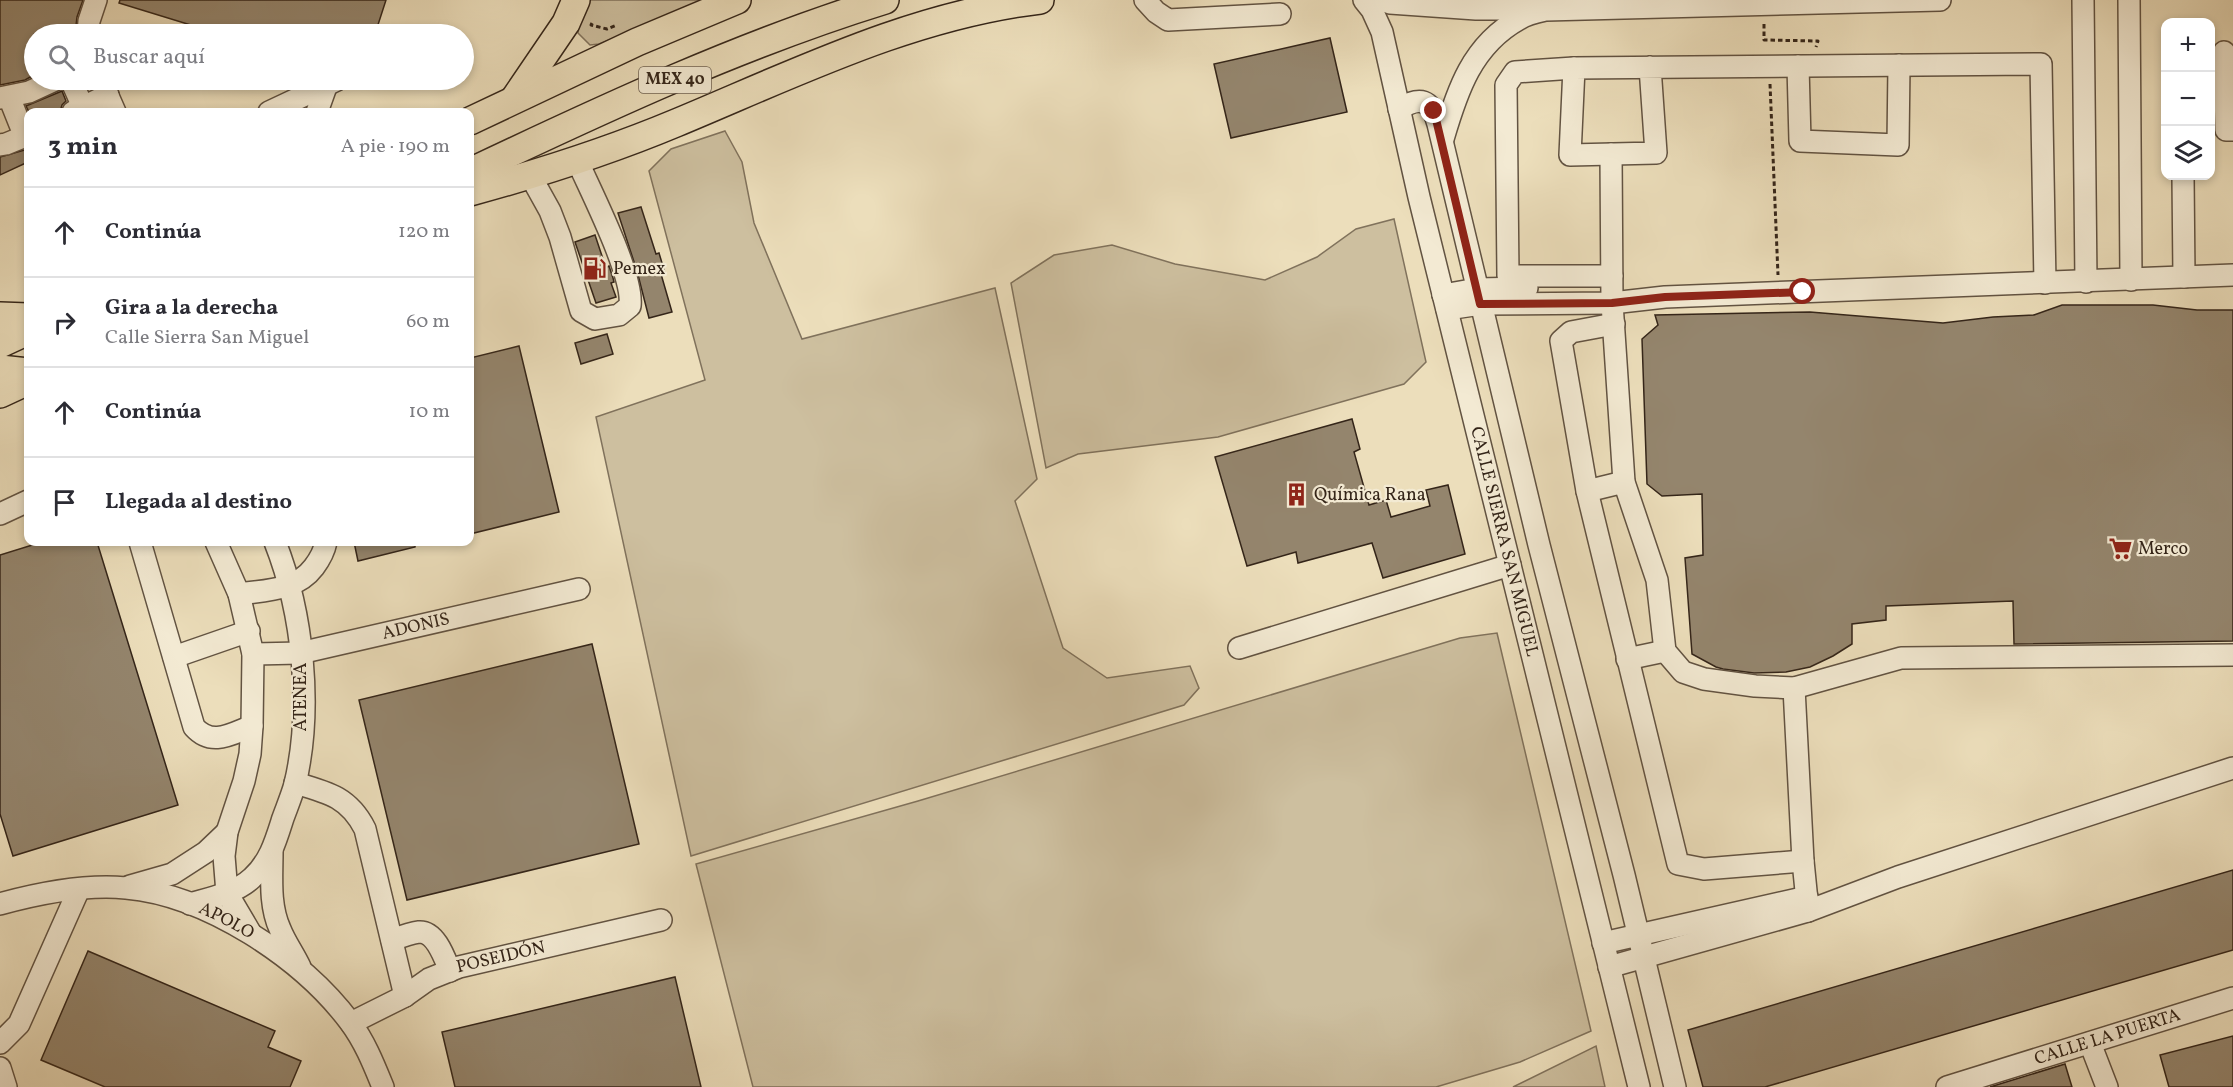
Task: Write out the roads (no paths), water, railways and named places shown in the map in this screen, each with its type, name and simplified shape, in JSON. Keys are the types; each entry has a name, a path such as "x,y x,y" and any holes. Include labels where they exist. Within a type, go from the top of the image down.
{"main road":[{"name":"MEX 40","path":"474,120 638,42 737,0"},
{"name":"MEX 40","path":"474,170 743,50 810,24 885,0"},
{"path":"474,191 577,160 651,133 967,0"},
{"path":"840,54 932,24 1040,0"},
{"path":"513,101 566,23 584,8"},
{"path":"0,316 21,332"},
{"path":"0,369 24,372"},
{"path":"0,394 24,383"}],"street":[{"path":"89,24 96,0"},
{"path":"1145,0 1156,12 1168,20 1280,14"},
{"name":"CALLE SIERRA SAN MIGUEL","path":"1364,0 1372,10 1382,32 1445,302 1639,1087"},
{"path":"1382,0 1390,3 1476,9 1940,0"},
{"path":"2083,0 2086,282"},
{"path":"2129,0 2131,280"},
{"path":"1442,142 1465,75 1495,35 1521,18 1546,9"},
{"path":"2223,52 2226,130 2233,130"},
{"path":"2045,283 2041,64 1574,68 1515,72 1506,85 1508,276 1665,297 2086,282 2233,275"},
{"path":"1798,66 1800,141 1898,145 1899,65"},
{"path":"1574,68 1570,156 1656,153 1650,67"},
{"path":"24,131 5,98 33,90"},
{"path":"73,90 77,108"},
{"path":"277,108 315,90"},
{"path":"319,108 328,90"},
{"path":"82,108 108,96"},
{"name":"CALLE SIERRA SAN MIGUEL","path":"1399,109 1411,102 1420,101 1428,104 1434,111 1541,556 1675,1087"},
{"path":"0,145 24,137"},
{"path":"1611,154 1612,289 1624,482 1657,580 1665,651 1683,672 1704,679 1755,686 1794,688 1901,658 2233,655"},
{"path":"530,175 550,211 560,237 581,311 595,319 619,315 630,306 630,287 577,160"},
{"path":"2183,180 2184,277"},
{"path":"1445,302 1479,297 1612,289"},
{"path":"1614,324 1571,332 1562,341 1587,491 1678,864 1704,869 1803,861"},
{"path":"1587,491 1624,482"},
{"path":"0,514 24,503"},
{"path":"141,546 194,727 201,735 210,738 223,737 252,726"},
{"path":"218,546 239,594 253,654 250,754 244,781 227,832 224,856 227,893 253,936"},
{"name":"ATENEA","path":"190,904 227,893 250,880 261,869 272,852 295,783 303,725 300,653 291,586 276,546"},
{"path":"239,594 291,586 310,572 321,557 325,546"},
{"path":"1239,648 1510,565"},
{"name":"ADONIS","path":"253,654 300,653 579,589"},
{"path":"174,657 249,631"},
{"path":"1627,659 1665,651"},
{"path":"1794,688 1803,861 1808,904"},
{"path":"1609,967 1644,958 1898,877 2233,768"},
{"path":"295,783 327,792 348,805 360,818 370,843 405,996"},
{"path":"125,887 171,874 206,852 227,832"},
{"name":"ATENEA","path":"272,852 272,895 275,914 279,928 301,970"},
{"name":"APOLO","path":"0,904 33,894 125,887 163,894 190,904 253,936 301,970 351,1023 371,1057 383,1087"},
{"path":"0,1043 19,1024 79,889"},
{"path":"1603,943 1808,904"},
{"name":"POSEIDÓN","path":"351,1023 405,996 429,979 450,971 661,920"},
{"path":"392,940 420,932 426,933 436,943 450,971"},
{"name":"CALLE LA PUERTA","path":"1947,1087 2233,999"},
{"path":"2090,1043 2107,1087"},
{"path":"0,1068 6,1087"}],"place":[{"name":"Pemex","path":"595,269"},
{"name":"Química Rana","path":"1296,495"},
{"name":"Merco","path":"2120,549"}]}
